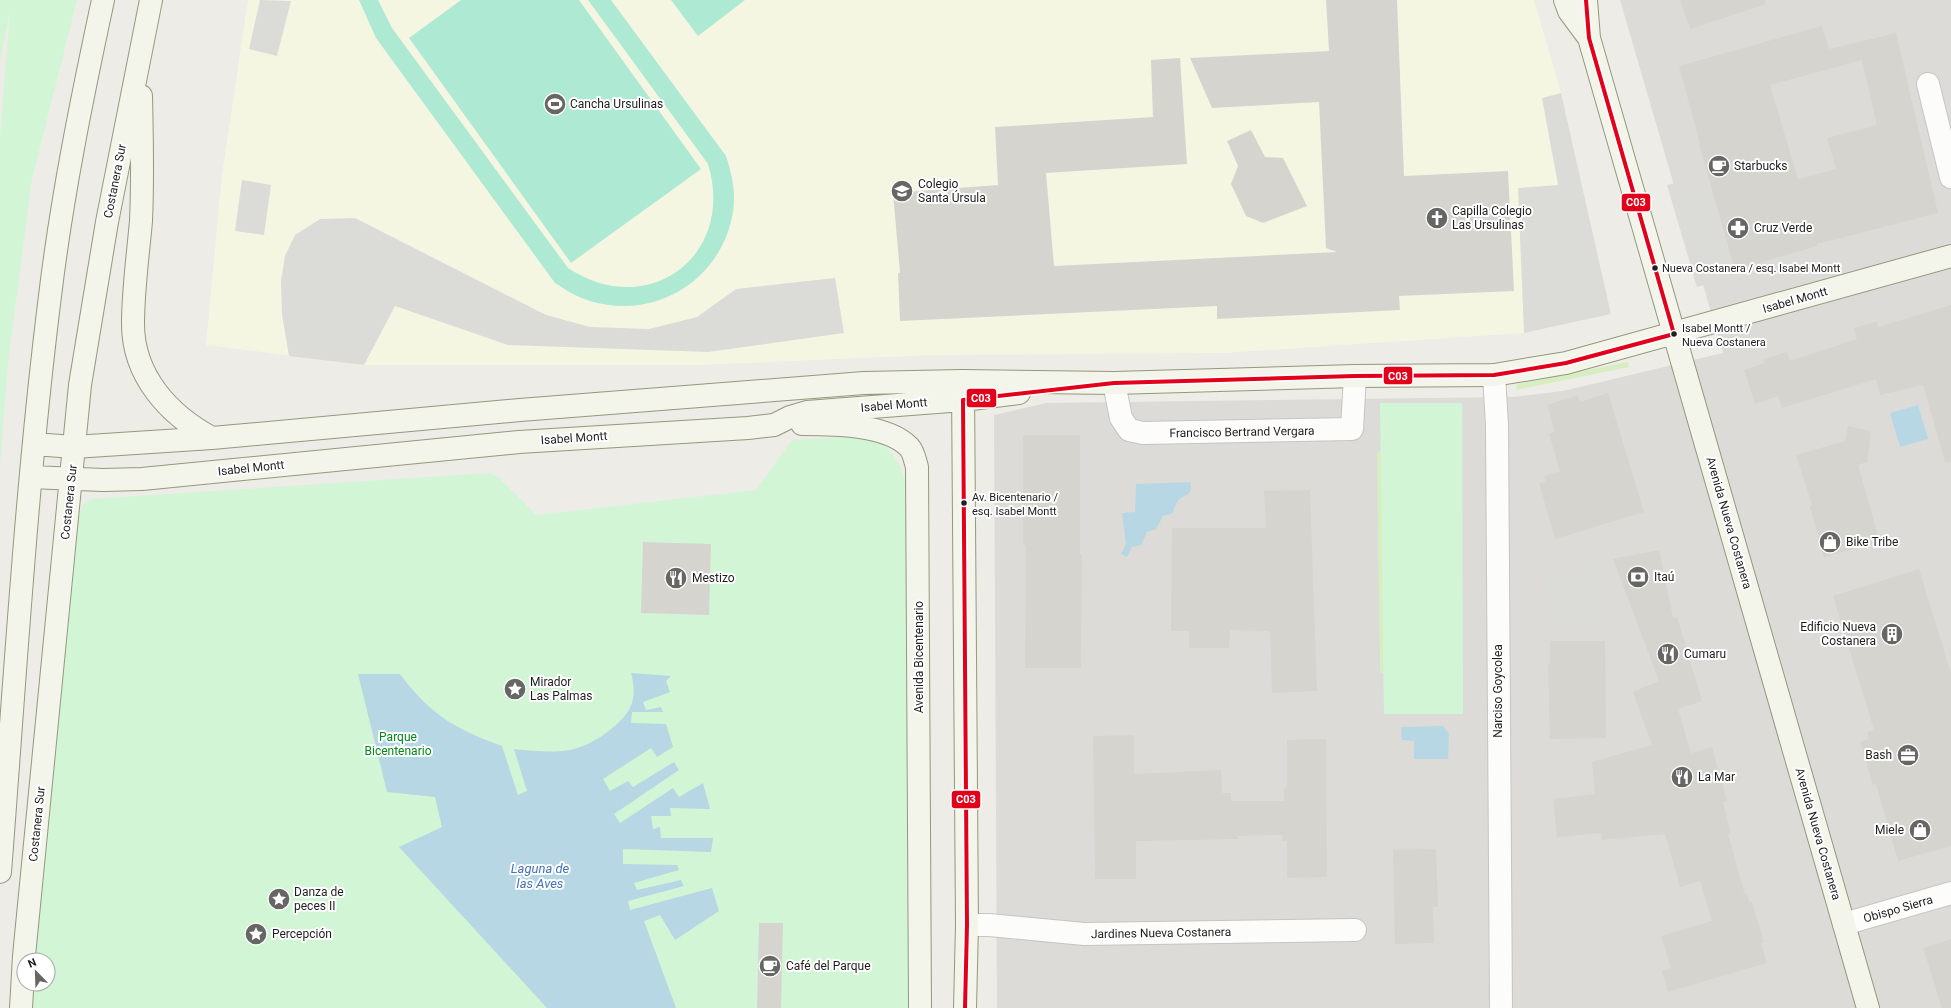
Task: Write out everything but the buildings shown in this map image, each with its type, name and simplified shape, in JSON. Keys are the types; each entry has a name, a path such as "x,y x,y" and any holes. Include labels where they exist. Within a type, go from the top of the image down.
{"main road":[{"path":"0,872 31,477 50,293 65,192 103,0"},
{"name":"Costanera Sur","path":"21,1008 24,956 81,378 112,200 151,0"},
{"name":"Avenida Nueva Costanera","path":"1565,0 1569,11 1589,38"},
{"name":"Avenida Nueva Costanera","path":"1586,0 1589,38 1868,1008"},
{"path":"140,58 143,183 133,325 137,356 142,369 164,402 192,427 212,438"},
{"name":"Isabel Montt","path":"31,477 70,479 142,479 519,442 774,425 790,416 807,412 963,390 1114,382 1355,376 1494,375 1566,363 1951,256"},
{"name":"Isabel Montt","path":"34,444 74,447 212,438 520,410 864,383 963,390"},
{"path":"963,390 967,925 965,1008"},
{"name":"Avenida Bicentenario","path":"774,425 807,424 861,427 884,433 900,439 910,448 917,467 920,1008"}],"street":[{"path":"1928,84 1951,176"},
{"name":"Narciso Goycolea","path":"1494,375 1497,425 1501,1008"},
{"name":"Francisco Bertrand Vergara","path":"1114,382 1121,418 1129,430 1143,434 1352,429 1355,376"},
{"name":"Obispo Sierra","path":"1844,924 1951,893"},
{"name":"Jardines Nueva Costanera","path":"967,925 1084,934 1355,930"}],"shaded area":[{"name":"Colegio Santa Úrsula","path":"248,0 1534,0 1561,93 1611,314 1524,333 1225,353 933,355 696,365 364,365 206,345 222,175"},
{"path":"260,0 291,1 277,56 249,49"},
{"path":"1620,0 1951,0 1951,1008 997,1008 994,415 1046,403 1513,397 1563,391 1723,353"},
{"path":"1561,93 1611,314 1524,333 1518,188 1558,185 1542,98"},
{"path":"1705,176 1736,277 1697,287 1667,185"},
{"path":"242,180 271,185 264,235 235,231"},
{"path":"355,218 546,315 590,327 649,329 697,317 736,289 835,278 844,333 708,352 508,345 395,306 364,365 289,356 282,315 281,281 285,256 295,235 320,219"},
{"path":"1601,559 1614,618 1554,631 1542,572"}],"green space":[{"path":"0,0 77,0 32,179 8,362 0,465 0,136 10,12 0,61"},
{"path":"359,0 378,0 392,28 568,268 598,283 628,287 655,283 678,270 697,251 709,227 713,197 708,164 588,0 611,0 726,156 733,184 734,205 726,236 715,257 700,275 682,290 661,300 638,305 614,306 590,301 567,291 555,283 376,38"},
{"name":"Cancha Ursulinas","path":"461,0 579,0 701,169 571,263 409,38"},
{"path":"671,0 745,0 698,36"},
{"path":"1628,362 1629,367 1516,390 1517,384"},
{"path":"1380,403 1462,403 1463,714 1384,714"},
{"name":"Parque Bicentenario","path":"861,436 872,439 888,449 893,455 905,480 907,491 913,1008 33,1008 34,992 56,992 56,952 37,952 54,746 77,523 82,506 90,499 489,473 497,476 536,515 756,490 792,440"},
{"path":"1386,446 1398,665 1380,674 1377,453"}],"water":[{"path":"1918,405 1928,439 1900,447 1890,413"},
{"path":"1190,482 1190,492 1177,502 1173,513 1163,516 1156,529 1147,532 1141,545 1132,547 1127,557 1121,554 1126,544 1122,513 1135,512 1136,484"},
{"name":"Laguna de las Aves","path":"631,673 671,676 666,681 670,692 643,702 646,710 661,707 663,712 632,712 631,723 666,724 673,747 657,757 651,748 603,779 610,791 628,781 633,787 674,762 679,770 614,814 620,823 673,788 679,797 703,783 710,809 670,808 671,816 651,816 653,829 660,827 661,838 713,838 711,852 623,849 623,864 677,865 679,870 634,883 637,890 681,880 684,886 628,901 630,910 712,888 719,911 675,940 660,915 644,921 676,1008 547,1008 399,847 442,827 435,797 387,792 358,674 400,674 422,700 445,719 457,727 502,746 518,795 527,791 514,749 549,752 570,750 602,736 621,721 630,708 634,692"},
{"path":"1443,726 1449,734 1448,759 1414,759 1414,741 1402,740 1401,727"}],"transit line":[{"name":"C03","path":"965,1008 967,925 963,400 1114,383 1355,376 1494,375 1566,363 1674,334 1589,38 1586,0"}],"place":[{"name":"Cancha Ursulinas","path":"555,104"},
{"name":"Starbucks","path":"1719,166"},
{"name":"Colegio Santa Úrsula","path":"902,191"},
{"name":"Capilla Colegio Las Ursulinas","path":"1437,218"},
{"name":"Cruz Verde","path":"1738,228"},
{"name":"Nueva Costanera / esq. Isabel Montt","path":"1655,268"},
{"name":"Isabel Montt / Nueva Costanera","path":"1674,334"},
{"name":"Av. Bicentenario / esq. Isabel Montt","path":"964,503"},
{"name":"Bike Tribe","path":"1830,542"},
{"name":"Itaú","path":"1638,577"},
{"name":"Mestizo","path":"676,578"},
{"name":"Edificio Nueva Costanera","path":"1892,634"},
{"name":"Cumaru","path":"1668,654"},
{"name":"Mirador Las Palmas","path":"515,689"},
{"name":"Bash","path":"1908,755"},
{"name":"La Mar","path":"1682,777"},
{"name":"Miele","path":"1920,830"},
{"name":"Danza de peces II","path":"279,899"},
{"name":"Percepción","path":"256,934"},
{"name":"Café del Parque","path":"770,966"}]}
